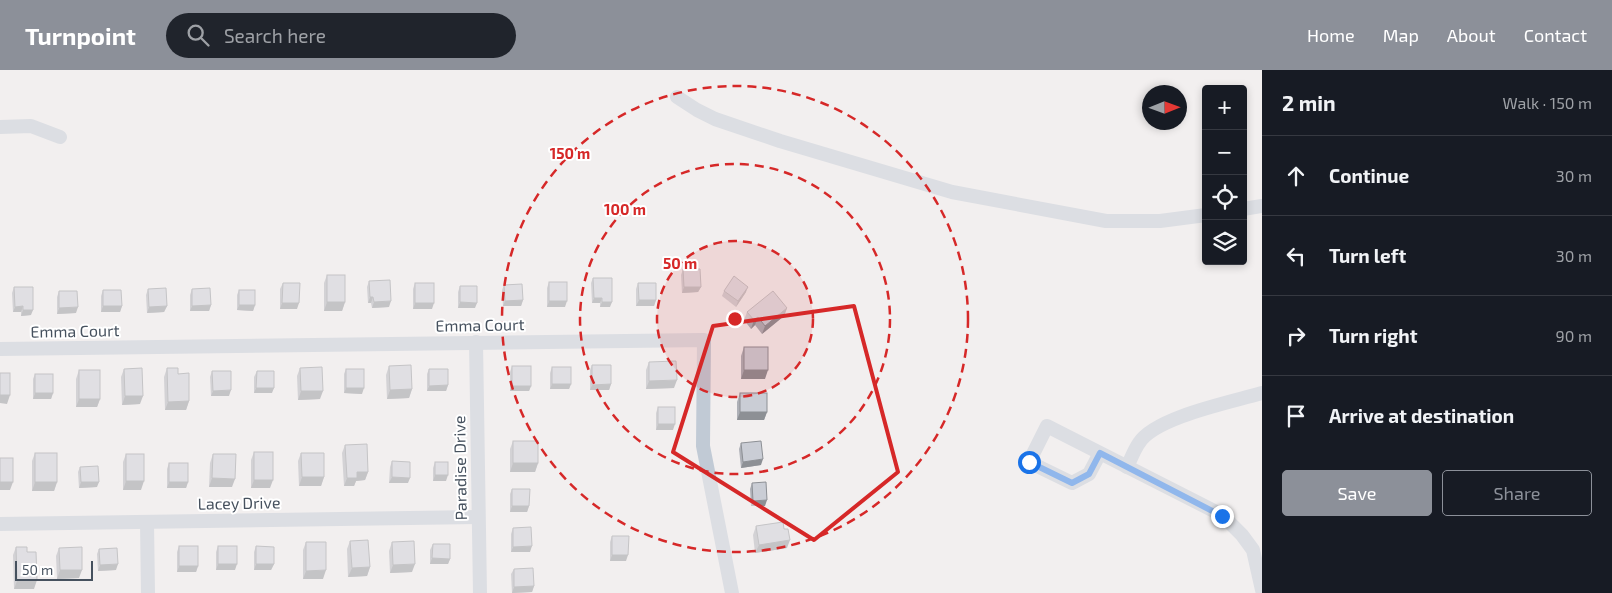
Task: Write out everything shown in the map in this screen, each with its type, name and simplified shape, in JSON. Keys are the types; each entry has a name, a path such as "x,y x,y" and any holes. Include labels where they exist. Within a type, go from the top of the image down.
{"street":[{"path":"677,97 715,119 780,141 952,192 1106,220 1160,222 1202,216"},
{"path":"0,127 31,126 60,137"},
{"path":"1247,208 1262,206"},
{"name":"Emma Court","path":"0,349 704,340 703,446 732,593"},
{"name":"Paradise Drive","path":"476,342 480,593"},
{"path":"1127,467 1139,442 1154,428 1182,416 1262,393"},
{"path":"1100,453 1089,474 1072,483 1029,462 1047,426 1100,453 1222,516 1242,535 1253,550 1262,590"},
{"name":"Lacey Drive","path":"0,524 478,517"},
{"path":"148,522 148,593"}],"highlighted area":[{"path":"854,306 898,472 814,540 673,452 713,326"}],"building":[{"path":"683,269 700,269 701,287 684,287"},
{"path":"327,275 345,275 345,302 327,302"},
{"path":"734,276 748,287 738,301 724,291"},
{"path":"593,278 612,278 612,302 602,302 602,298 594,298"},
{"path":"390,280 391,301 374,302 373,297 370,297 369,281"},
{"path":"549,282 567,282 567,301 549,301"},
{"path":"283,283 300,283 299,303 282,303"},
{"path":"415,283 434,283 434,303 415,303"},
{"path":"638,283 656,283 656,300 639,300"},
{"path":"522,284 523,300 505,301 504,285"},
{"path":"460,286 477,286 477,303 460,302"},
{"path":"14,287 33,287 33,310 23,310 23,306 15,307"},
{"path":"166,288 167,306 149,307 148,289"},
{"path":"210,288 211,305 192,306 192,289"},
{"path":"103,290 121,290 122,306 103,306"},
{"path":"239,290 255,290 255,305 239,305"},
{"path":"59,291 77,291 78,307 59,308"},
{"path":"773,291 787,308 765,326 758,317 754,320 747,312"},
{"path":"744,347 768,347 768,370 744,370"},
{"path":"676,361 677,380 649,381 649,362"},
{"path":"411,365 412,389 390,390 389,366"},
{"path":"592,365 611,365 611,384 592,385"},
{"path":"512,366 531,366 531,386 512,386"},
{"path":"322,367 323,391 301,391 300,368"},
{"path":"552,367 571,367 571,384 552,384"},
{"path":"142,368 143,396 125,396 124,369"},
{"path":"167,368 178,368 178,374 189,373 189,401 168,402"},
{"path":"346,369 364,369 364,388 346,388"},
{"path":"429,369 448,369 448,385 429,386"},
{"path":"79,370 100,370 100,399 79,399"},
{"path":"212,371 231,371 231,390 213,391"},
{"path":"257,371 274,371 274,388 256,388"},
{"path":"0,373 10,373 10,395 0,395"},
{"path":"35,374 53,374 53,393 35,393"},
{"path":"740,393 767,393 767,412 740,412"},
{"path":"658,407 675,407 675,424 658,424"},
{"path":"513,441 538,441 538,463 513,463"},
{"path":"761,441 763,459 743,462 741,443"},
{"path":"367,444 368,472 357,472 357,478 347,478 345,445"},
{"path":"254,452 273,452 273,480 254,480"},
{"path":"35,453 57,453 57,482 35,482"},
{"path":"301,453 324,453 324,477 302,477"},
{"path":"126,454 144,454 144,481 126,481"},
{"path":"213,454 236,454 235,479 212,478"},
{"path":"0,458 13,458 13,482 0,482"},
{"path":"392,461 410,462 410,478 392,477"},
{"path":"435,462 448,462 448,475 435,475"},
{"path":"169,463 188,463 188,482 169,482"},
{"path":"98,466 99,482 81,482 80,467"},
{"path":"766,482 767,500 753,501 752,483"},
{"path":"512,489 530,489 529,506 512,506"},
{"path":"783,522 784,529 788,529 790,540 759,545 756,526"},
{"path":"531,527 532,546 513,547 513,528"},
{"path":"612,536 629,536 628,555 612,555"},
{"path":"368,540 370,567 352,568 350,541"},
{"path":"414,541 415,564 393,565 392,542"},
{"path":"306,542 326,542 326,570 306,571"},
{"path":"433,544 450,544 450,559 432,558"},
{"path":"179,546 198,546 198,566 179,566"},
{"path":"218,546 237,546 237,564 218,564"},
{"path":"256,546 274,547 274,564 256,564"},
{"path":"16,547 27,547 27,552 36,552 37,580 17,581"},
{"path":"82,547 82,570 60,570 59,548"},
{"path":"117,548 118,564 100,565 99,549"},
{"path":"533,568 534,586 514,587 514,569"}],"route":[{"path":"1029,462 1072,483 1089,474 1100,453 1222,516"}]}
